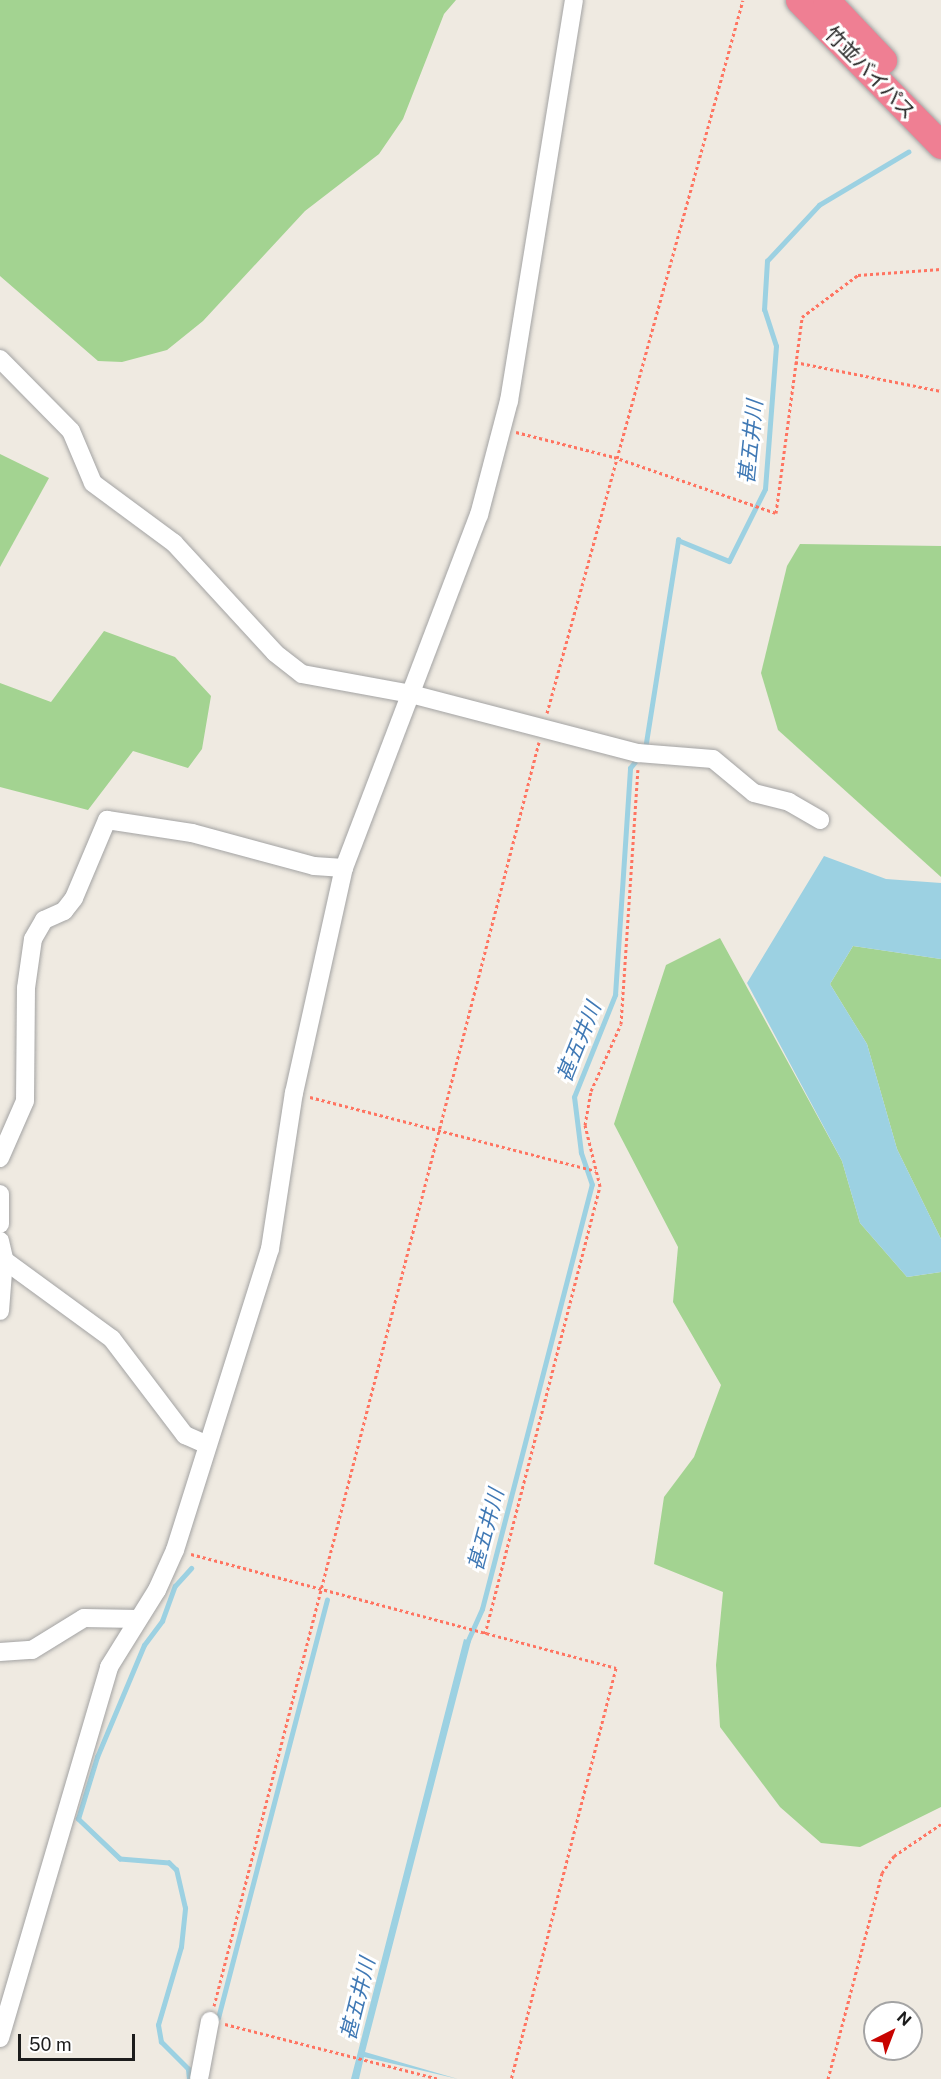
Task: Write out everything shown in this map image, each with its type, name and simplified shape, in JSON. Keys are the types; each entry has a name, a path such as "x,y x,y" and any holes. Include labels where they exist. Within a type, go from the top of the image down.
{"highway":[{"name":"竹並バイパス","path":"799,0 941,145"},
{"name":"竹並バイパス","path":"826,0 941,120"}],"street":[{"path":"0,2038 105,1678 175,1550 270,1249 294,1093 344,868 479,515 503,428 573,0"},
{"path":"0,359 71,431 93,483 174,543 275,653 302,674 411,694 638,753 712,759 754,793 789,802 820,820"},
{"path":"0,1158 25,1101 26,988 33,939 44,920 64,911 74,898 107,820 192,833 314,866 344,868"},
{"path":"0,1194 0,1224"},
{"path":"0,1240 2,1258 0,1311"},
{"path":"2,1258 112,1339 185,1435 207,1445"},
{"path":"0,1652 32,1650 84,1618 138,1619"},
{"path":"199,2079 210,2020"}],"path":[{"path":"438,2079 210,2020 324,1591 614,457 742,0"},
{"path":"503,428 614,457 776,513 802,317 838,286 858,275 892,269 941,269"},
{"path":"795,362 941,391"},
{"path":"485,1634 600,1186 585,1125 591,1091 621,1024 638,753"},
{"path":"294,1093 441,1128 596,1171"},
{"path":"175,1550 616,1668 511,2079"},
{"path":"828,2079 882,1873 894,1856 941,1824"}],"green space":[{"path":"0,0 456,0 444,14 403,119 379,154 305,211 203,321 167,350 122,362 98,361 0,276"},
{"path":"0,454 49,478 0,567"},
{"path":"800,544 941,546 941,877 778,730 761,673 787,566"},
{"path":"104,631 175,657 211,696 202,749 188,768 133,751 88,810 0,787 0,683 51,702"},
{"path":"720,938 842,1161 860,1223 907,1277 941,1272 941,1807 860,1847 821,1843 780,1807 720,1727 716,1665 723,1592 654,1564 664,1497 694,1457 721,1385 673,1302 678,1247 614,1124 666,965"},
{"path":"853,946 941,959 941,1239 897,1149 867,1044 830,984"}],"water":[{"path":"824,856 886,879 941,883 941,959 853,946 830,984 867,1044 897,1149 941,1239 941,1272 907,1277 860,1223 842,1161 747,983"},
{"path":"464,1639 471,1641 365,2052 458,2079 364,2057 359,2079 351,2079"}],"waterway":[{"name":"甚五井川","path":"645,749 678,540 729,561 765,489 776,346 764,310 767,261 819,205 908,152"},
{"name":"甚五井川","path":"466,1645 482,1609 592,1185 581,1153 574,1097 615,995 630,768 638,758"},
{"path":"189,2079 188,2069 161,2042 158,2025 181,1947 185,1908 176,1870 169,1863 120,1859 78,1819 97,1757 144,1645 162,1621 175,1586 191,1568"},
{"path":"218,2018 327,1600"}]}
